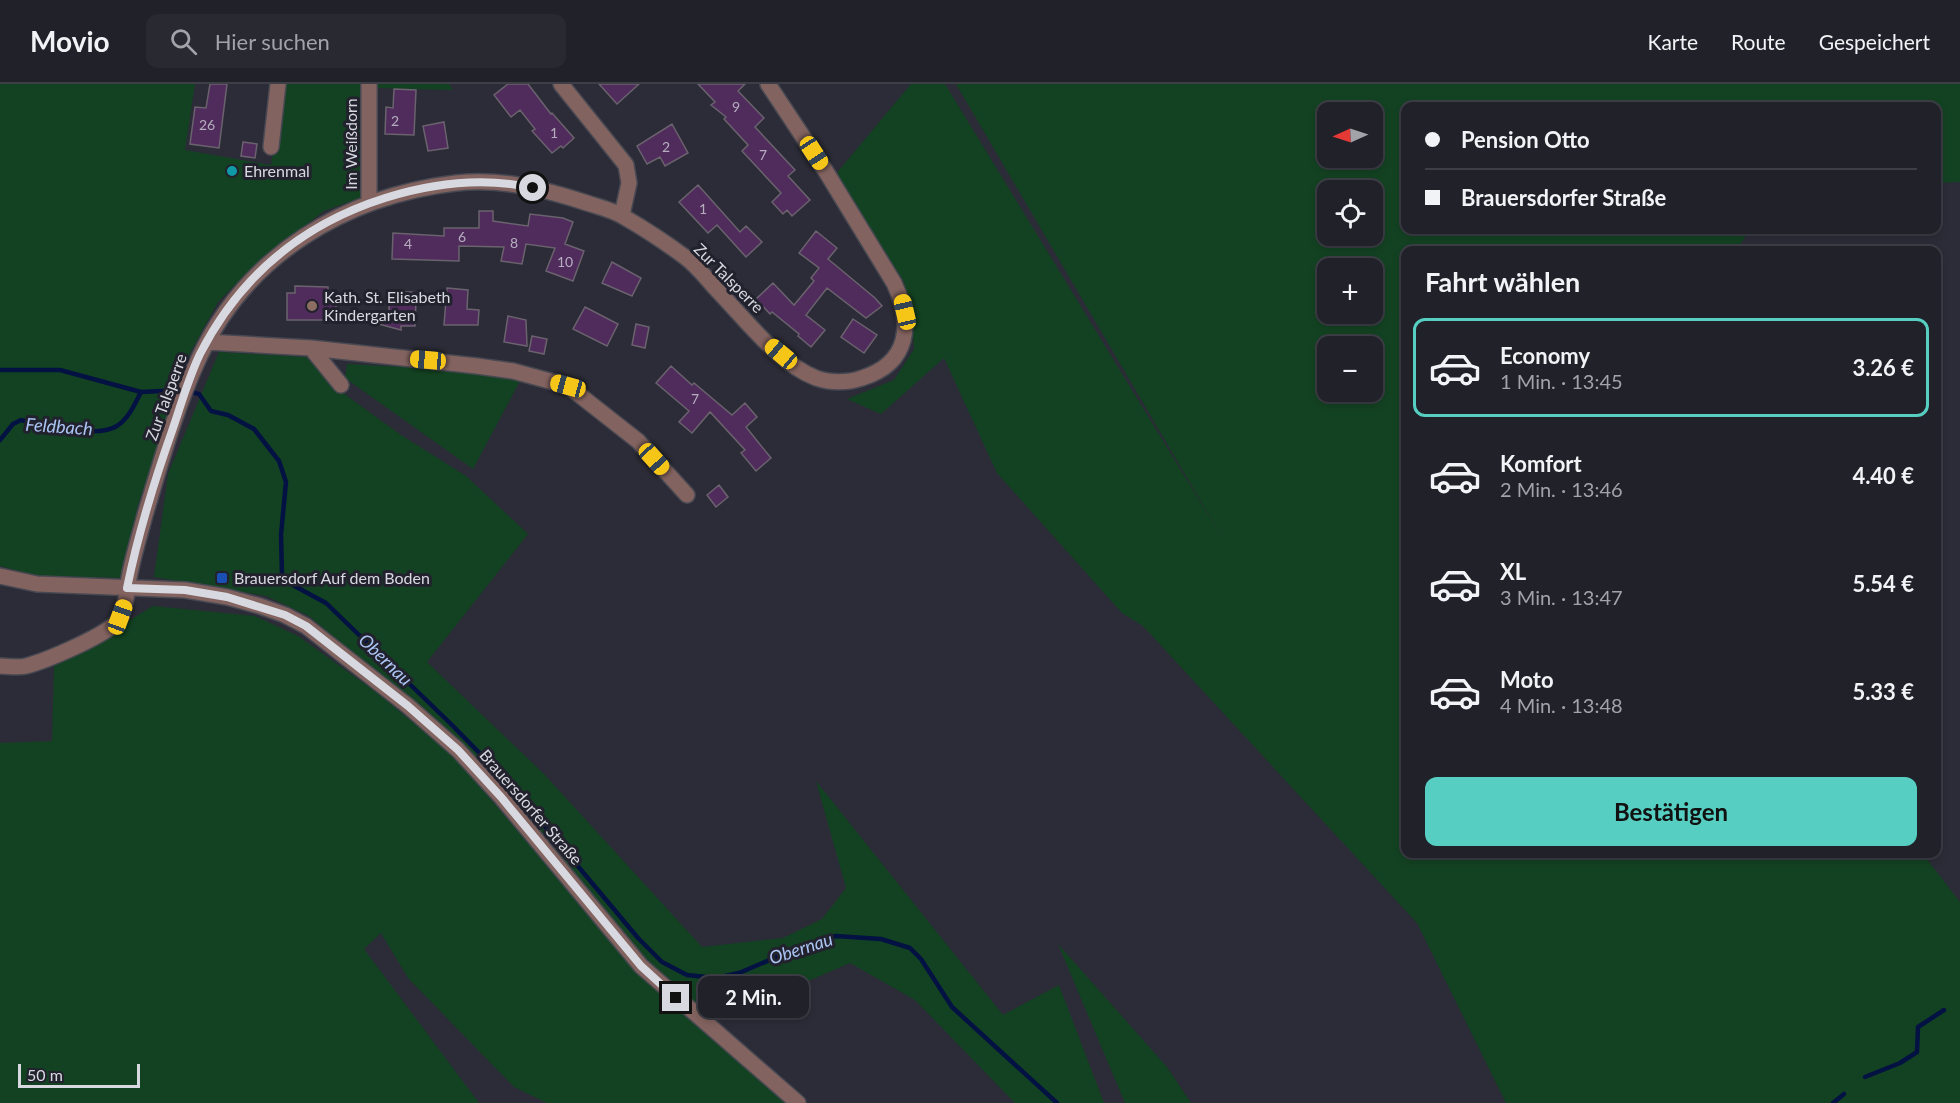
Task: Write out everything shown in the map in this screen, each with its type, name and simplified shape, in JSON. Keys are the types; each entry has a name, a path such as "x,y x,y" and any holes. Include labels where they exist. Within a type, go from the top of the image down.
{"street":[{"path":"271,147 278,84"},
{"name":"Im Weißdorn","path":"369,84 369,203"},
{"path":"561,84 626,165 629,183 622,215"},
{"name":"Zur Talsperre","path":"0,666 25,667 100,635 114,626 120,617 142,524 160,464 190,378 207,342 228,310 267,263 293,242 369,203 401,193 461,183 509,183 556,193 622,215 687,258 765,341 797,368 817,378 832,382 853,381 884,369 901,350 906,323 902,298 831,181 768,84"},
{"path":"207,342 311,348 504,370 568,386 638,441 687,495"},
{"path":"311,348 341,385"},
{"name":"Brauersdorfer Straße","path":"0,576 37,584 185,590 227,597 285,615 306,626 408,706 458,750 501,797 641,966 798,1103"}],"green space":[{"path":"0,84 195,84 185,150 271,165 282,84 364,84 365,196 324,211 258,262 218,302 190,353 137,508 129,578 37,576 0,566"},
{"path":"377,84 449,84 453,90 377,88"},
{"path":"911,84 945,84 1223,539 956,84 1960,84 1960,182 1941,183 1941,102 1401,102 1401,234 1747,234 1739,246 1401,246 1401,858 1926,858 1960,902 1960,1103 1506,1103 1417,923 1143,626 1122,613 997,473 944,358 881,414 847,399 894,380 914,349 912,320 904,282 836,174"},
{"path":"219,352 306,357 336,388 401,435 466,476 528,534 427,662 544,774 702,947 783,938 822,919 846,888 816,781 1003,1015 1059,985 1104,1103 1015,1103 915,1000 850,963 716,1021 644,957 474,755 309,616 266,596 154,577 168,474"},
{"path":"347,364 444,369 521,379 473,469 345,378"},
{"path":"153,606 255,616 298,636 376,692 455,757 635,970 786,1103 547,1103 514,1087 408,978 381,933 364,949 479,1103 0,1103 0,743 52,741 54,666"},
{"path":"1058,944 1167,1067 1191,1103 1125,1103"}],"building":[{"path":"210,84 227,84 219,148 190,144 195,107 206,108"},
{"path":"508,84 528,84 551,114 574,138 563,148 561,146 552,153 532,131 535,129 520,110 511,117 494,95"},
{"path":"599,84 639,84 617,104"},
{"path":"698,84 745,84 738,91 764,118 755,127 795,170 788,176 810,200 792,216 787,210 783,214 772,202 781,193 742,151 748,145 724,119 726,117 711,105 715,102"},
{"path":"394,89 416,90 414,135 385,134 386,107 393,108"},
{"path":"444,122 448,148 428,151 423,126"},
{"path":"672,124 688,153 665,166 660,157 647,164 637,146"},
{"path":"243,142 257,144 255,158 241,156"},
{"path":"698,185 740,232 746,226 762,242 746,257 717,225 708,233 679,202"},
{"path":"479,211 493,211 493,221 528,226 530,214 563,218 573,222 565,244 584,251 573,281 546,271 555,248 526,244 522,264 501,261 504,247 459,246 459,261 392,259 393,233 444,236 444,228 479,228"},
{"path":"816,231 837,248 828,259 882,306 866,318 827,288 806,315 825,330 811,347 772,312 770,314 756,299 773,283 794,305 814,281 811,278 819,268 799,253"},
{"path":"612,262 641,278 632,296 602,283"},
{"name":"Kath. St. Elisabeth Kindergarten","path":"295,286 328,287 328,293 336,294 336,320 287,320 287,293 295,293"},
{"path":"447,288 468,290 467,309 479,310 478,325 444,325"},
{"path":"389,292 412,292 412,300 416,300 415,326 401,326 401,330 352,317 352,313 389,313"},
{"path":"585,307 618,324 607,346 573,329"},
{"path":"508,316 526,320 527,346 504,342"},
{"path":"853,319 877,335 864,353 841,337"},
{"path":"636,324 649,327 645,348 632,345"},
{"path":"532,336 547,339 544,354 529,351"},
{"path":"671,366 732,415 745,403 757,417 746,427 771,458 756,471 741,453 745,450 710,412 692,433 679,422 689,411 656,383"},
{"path":"719,485 728,497 716,507 707,495"}],"waterway":[{"name":"Obernau","path":"0,370 60,370 141,392 182,390 199,394 211,411 228,415 254,429 279,461 286,482 281,535 282,576 287,582 326,603 451,724 505,779 638,938 662,962 687,975 716,978 739,973 805,945 836,936 881,939 910,948 921,959 952,1007 1057,1103"},
{"name":"Feldbach","path":"0,440 13,424 21,420 70,430 108,430 125,419 141,392"},
{"path":"1865,1077 1900,1063 1917,1052 1918,1027 1944,1010"},
{"path":"1833,1103 1844,1094"}],"place":[{"name":"Ehrenmal","path":"232,171"},
{"name":"Kath. St. Elisabeth Kindergarten","path":"312,306"},
{"name":"Brauersdorf Auf dem Boden","path":"222,578"}],"route":[{"path":"533,188 509,183 461,183 401,193 369,203 330,221 293,242 267,263 222,317 199,357 160,464 142,524 127,588 185,590 227,597 285,615 306,626 408,706 458,750 501,797 641,966 676,998"}]}
